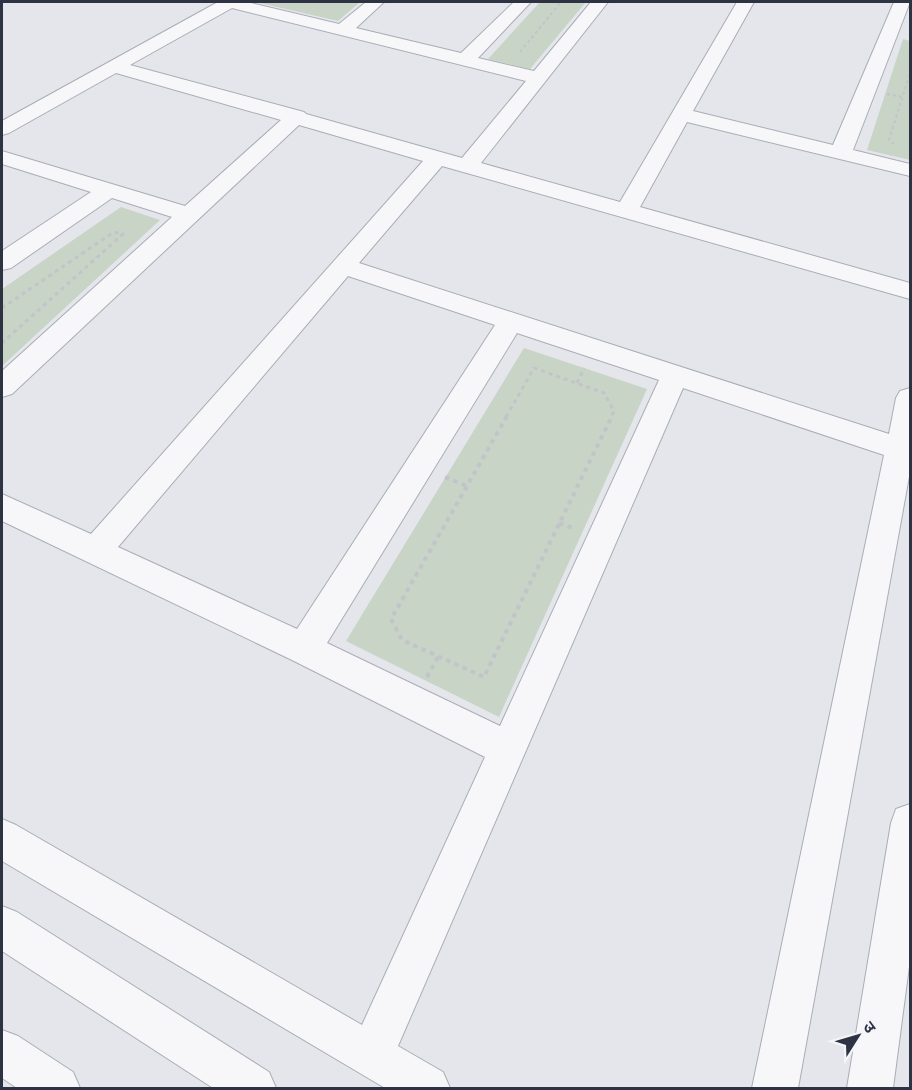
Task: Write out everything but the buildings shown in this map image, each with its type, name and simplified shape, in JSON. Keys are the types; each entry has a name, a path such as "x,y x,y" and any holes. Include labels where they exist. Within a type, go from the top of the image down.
{"street":[{"path":"74,68 195,2"},
{"path":"2,129 229,2 538,78"},
{"path":"343,30 376,2"},
{"path":"465,60 523,2"},
{"path":"468,165 600,2"},
{"path":"627,210 745,2"},
{"path":"840,152 901,30 903,2"},
{"path":"112,66 297,116 910,291"},
{"path":"681,114 910,170"},
{"path":"2,387 297,116"},
{"path":"2,157 189,215"},
{"path":"95,550 438,157"},
{"path":"2,262 109,190"},
{"path":"343,266 900,450"},
{"path":"304,649 511,321"},
{"path":"371,1056 675,375"},
{"path":"775,1089 910,398"},
{"path":"2,507 304,649 508,749"},
{"path":"870,1089 910,823"},
{"path":"2,839 428,1089"},
{"path":"2,927 253,1089"},
{"path":"2,1052 57,1089"}],"path":[{"path":"520,52 561,2"},
{"path":"901,148 889,140 910,73"},
{"path":"2,308 114,232 123,234 2,343"},
{"path":"534,368 604,393 614,411 484,677 402,640 391,619 534,368"}],"green space":[{"path":"360,2 338,21 260,3"},
{"path":"540,2 586,2 530,69 488,59"},
{"path":"903,39 910,41 910,160 867,150"},
{"path":"121,207 160,220 2,366 2,289"},
{"path":"524,348 647,389 499,717 346,641"}]}
